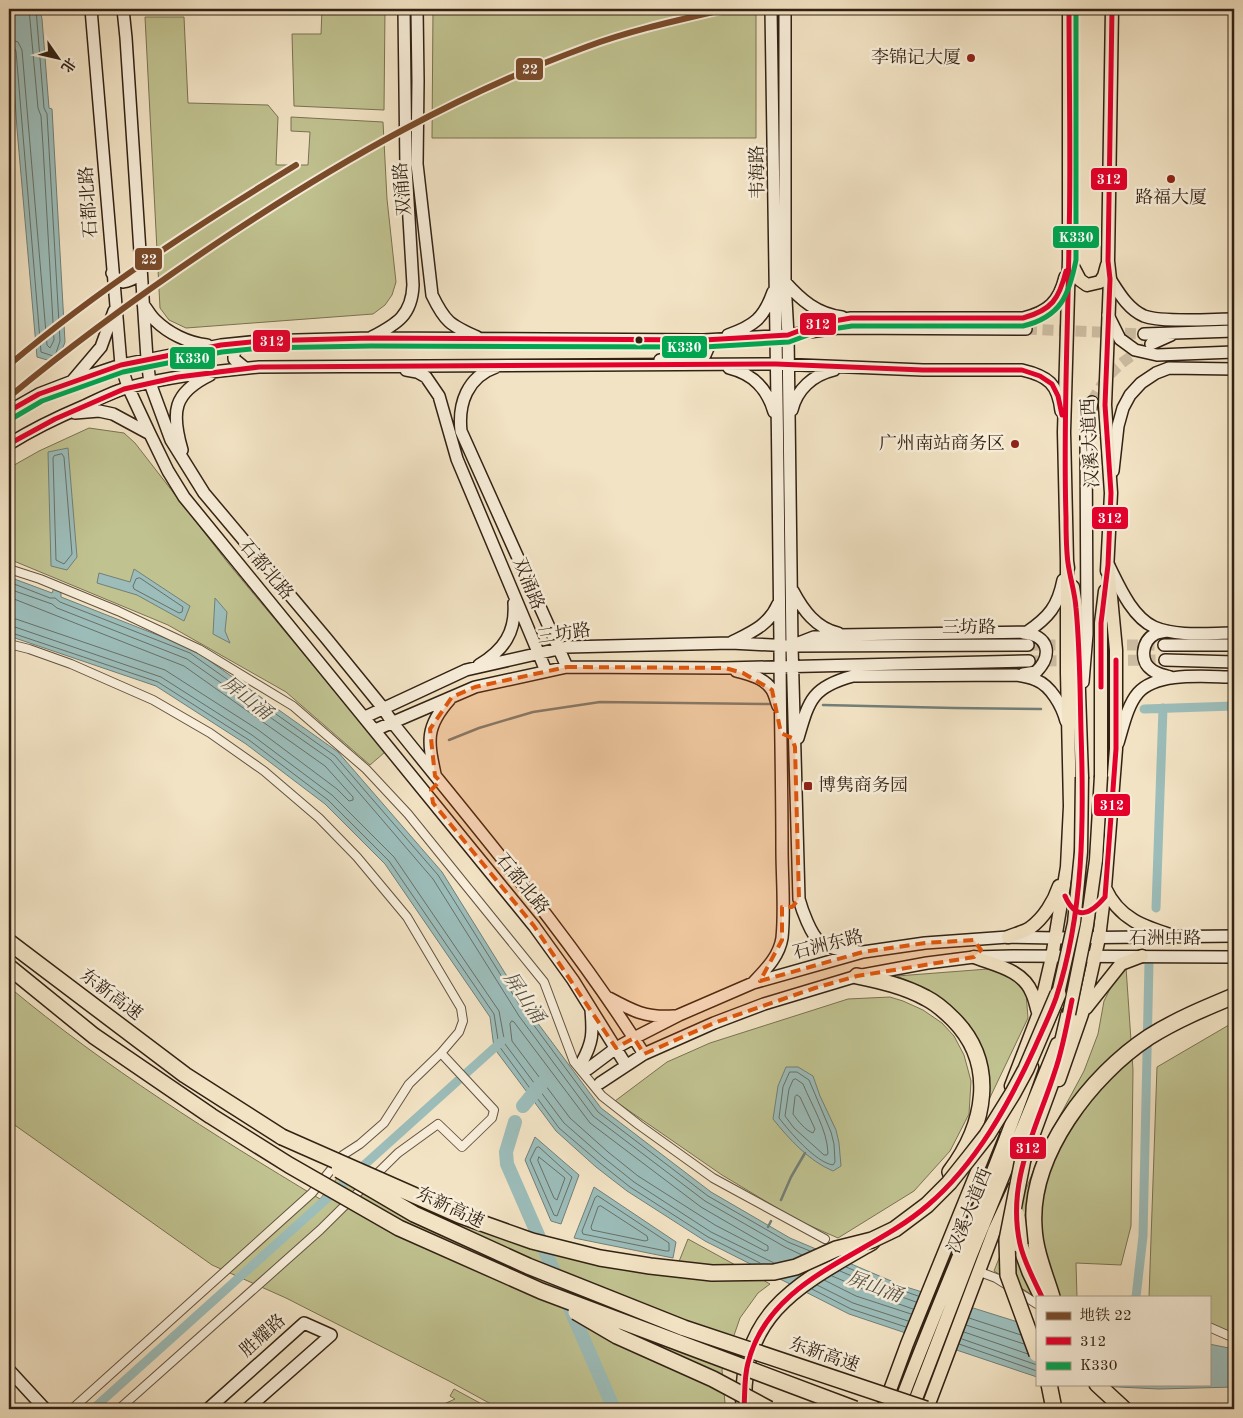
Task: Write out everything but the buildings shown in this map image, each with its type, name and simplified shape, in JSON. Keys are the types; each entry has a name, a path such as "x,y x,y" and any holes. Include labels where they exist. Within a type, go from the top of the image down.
{"highway":[{"name":"东新高速","path":"9,942 185,1075 282,1137 414,1214 528,1266 684,1328 926,1409"},
{"path":"9,966 94,1036 211,1116 289,1165 399,1228 541,1291 854,1409"},
{"path":"282,1137 459,1215 505,1232 561,1249 650,1266 712,1273 774,1272 796,1267 836,1249 872,1240 895,1229 926,1201 953,1168 972,1136 978,1119 982,1080 977,1057 968,1038 942,1009 928,999 890,983 857,976"},
{"path":"744,1409 743,1389 747,1363 756,1336 775,1308 792,1292 816,1275 895,1229 927,1205 938,1194 987,1135 1026,1069 1058,994"},
{"path":"1052,1296 1038,1249 1034,1228 1034,1206 1037,1186 1047,1159 1076,1108 1103,1076 1149,1038 1189,1015 1234,996"},
{"path":"1036,1351 1008,1275 1007,1240 1023,1159 1075,1014"},
{"path":"1023,1159 1017,1198 1020,1245 1026,1265 1042,1296"},
{"path":"541,1291 617,1336 713,1379 769,1409"},
{"path":"1049,1386 1054,1409"},
{"path":"1099,1386 1124,1409"}],"main road":[{"name":"石都北路","path":"91,9 121,365 128,388 168,471 184,497 232,557 311,650 534,926 573,980 626,1065"},
{"name":"石都北路","path":"123,9 146,359 150,382 171,440 204,492 383,708 392,722 488,840 587,968 644,1054"},
{"name":"双涌路","path":"371,338 395,325 406,313 413,299 406,168 404,9"},
{"name":"双涌路","path":"417,9 417,164 432,295 447,322 484,340"},
{"name":"韦海路","path":"771,9 782,335"},
{"name":"韦海路","path":"781,281 785,9"},
{"name":"汉溪大道西","path":"926,1353 1014,1120 1058,994 1074,923 1082,852 1082,777 1076,607 1067,561 1064,432 1069,258 1069,9"},
{"name":"汉溪大道西","path":"926,1353 1075,1014 1096,860 1101,776 1101,623 1108,565 1111,493 1105,405 1110,279 1108,261 1112,9"},
{"path":"709,340 737,332 759,320 781,281 798,296 830,315 851,318 1024,318 1048,308 1062,291 1069,258"},
{"path":"1069,258 1080,280 1087,285 1100,282 1104,276 1108,261"},
{"path":"112,273 116,279 123,282 132,280 138,275 140,268"},
{"path":"1110,279 1131,307 1144,316 1157,319 1234,319"},
{"path":"142,302 154,320 177,336 192,343 221,345"},
{"path":"73,381 101,346 115,307"},
{"path":"1108,313 1120,339 1134,350 1157,355 1234,352"},
{"path":"782,335 817,324 851,318"},
{"path":"9,411 39,394 121,365 221,345 260,341 371,338 709,340 782,335 838,328 1026,329"},
{"path":"1144,334 1234,331"},
{"path":"1151,344 1180,332"},
{"path":"782,335 776,364 780,601 786,646 793,665 798,899 805,918 820,941 840,950 863,952"},
{"path":"753,983 770,964 782,940 780,666 786,646 792,589 788,366 782,335"},
{"path":"631,366 667,358 705,355 709,340"},
{"path":"243,343 234,352 234,359 245,368"},
{"path":"1157,355 1157,360 1169,368"},
{"path":"9,444 27,433 106,395 150,382 245,368 392,366 776,364 788,366 1022,370 1047,379 1056,387 1060,400 1064,432"},
{"path":"718,365 742,372 757,381 772,404 777,420"},
{"name":"双涌路","path":"392,366 417,372 426,377 439,396 457,459 546,671"},
{"name":"双涌路","path":"498,366 486,370 478,377 466,394 460,416 461,432 567,667"},
{"path":"789,419 794,402 806,385 823,373 846,367"},
{"path":"1111,493 1118,426 1123,408 1130,395 1141,383 1156,373 1169,368 1234,369"},
{"path":"189,470 175,424 177,407 183,394 198,381 220,371"},
{"path":"1080,712 1087,634 1086,431 1087,418 1092,402"},
{"path":"67,413 99,411 113,414 150,434"},
{"path":"168,471 170,460 174,458 179,460 189,470"},
{"path":"1024,633 1038,625 1055,608 1061,593 1067,561"},
{"path":"884,1409 907,1344 962,1211 1039,1013 1052,957 1064,893 1070,806 1067,561"},
{"path":"1108,565 1124,595 1137,612 1152,626 1167,631"},
{"path":"926,1409 980,1272 994,1231 1032,1148 1069,1054 1075,1014 1096,956 1100,938 1116,750 1116,650 1108,565"},
{"path":"792,589 798,602 818,623 832,632 847,635"},
{"path":"475,687 466,688 459,682 461,676 498,651 506,640 515,618 513,594"},
{"path":"731,643 761,627 774,614 780,601"},
{"path":"1174,678 1153,671 1145,664 1144,648 1149,639 1155,634 1167,631 1234,633"},
{"path":"786,646 814,637 847,635 1024,633 1033,634 1042,639 1046,654 1044,662 1036,672 1016,675 852,676 835,680 824,686 810,701 795,744"},
{"path":"311,650 317,654 322,654 328,649 329,644 326,638"},
{"name":"三坊路","path":"365,717 470,669 558,648 731,643 786,646 1028,645"},
{"path":"1164,645 1234,645"},
{"path":"1165,660 1234,662"},
{"name":"三坊路","path":"375,730 475,687 567,667 725,668 1029,661"},
{"path":"725,668 753,676 767,684 772,690 781,715"},
{"path":"1016,675 1036,680 1045,686 1064,712 1068,730"},
{"path":"1116,750 1132,701 1138,692 1148,684 1174,678 1234,677"},
{"path":"435,776 430,752 430,729 436,717 452,697"},
{"path":"782,744 786,737 789,736 795,744"},
{"path":"433,803 430,795 431,790 438,786 446,789"},
{"path":"1008,937 1030,927 1046,911 1055,898 1067,867"},
{"path":"1064,893 1070,907 1077,912 1086,912 1096,908 1105,892"},
{"path":"1105,892 1123,913 1136,922 1173,936 1172,956"},
{"path":"782,904 786,907 792,906 798,899"},
{"name":"石洲中路","path":"1100,938 1234,936"},
{"name":"石洲东路","path":"591,1008 593,1032 585,1066 679,1015 753,983 863,952 925,943 1008,937 1100,938"},
{"path":"974,940 980,945 980,950 974,957"},
{"path":"600,1083 644,1054 714,1023 781,999 857,976 927,963 974,957 1096,956"},
{"name":"石洲中路","path":"1096,956 1234,957"},
{"path":"1075,1014 1121,964 1142,956"},
{"path":"974,957 1008,969 1018,976 1032,992 1039,1013"},
{"path":"573,980 583,984 588,979 587,968"},
{"path":"607,997 645,1015 657,1017 679,1015"},
{"path":"707,1004 700,1010 698,1015 702,1021 714,1023"},
{"name":"胜耀路","path":"208,1409 304,1323 330,1335 247,1409"},
{"path":"893,1409 926,1353"},
{"path":"898,1409 926,1353"},
{"path":"912,1409 926,1353"},
{"path":"921,1409 946,1355"},
{"path":"9,1370 45,1409"}],"street":[{"path":"9,569 40,579 118,611 199,649 294,706 369,771 408,814 544,982 574,1062 602,1096 713,1178 825,1239"},
{"path":"9,644 71,664 153,700 210,733 264,771 319,818 357,857 407,917 461,1008 463,1021 460,1032 409,1084 384,1123 360,1144 343,1155 312,1194 72,1409"},
{"path":"119,1409 320,1230 398,1153 438,1124 462,1147 492,1118 494,1110 441,1053"},
{"path":"980,1272 996,1278 1036,1303"},
{"path":"1210,1327 1234,1338"}],"highlighted area":[{"path":"567,667 725,668 743,673 772,690 781,733 792,738 795,747 799,899 792,907 782,907 782,940 760,981 863,952 925,943 974,940 981,950 974,957 857,976 815,988 714,1023 644,1054 634,1038 616,1048 534,926 433,803 431,790 440,781 435,776 430,729 452,697 475,687"}],"green space":[{"path":"322,9 385,9 384,110 294,106 292,34 321,34"},
{"path":"433,9 756,9 756,138 432,138"},
{"path":"145,17 184,17 188,103 268,105 278,117 276,165 308,165 310,132 291,131 291,117 383,122 387,199 396,282 392,295 385,305 373,314 186,328 169,320 160,308"},
{"path":"89,428 124,433 135,443 228,563 385,752 370,765 286,692 168,625 9,559 9,468 39,451"},
{"path":"1126,967 1133,1070 1131,1226 1121,1265 1076,1263 1077,1296 1036,1297 994,1271 1041,1151 1084,1071 1098,1034 1104,1001 1116,977"},
{"path":"988,969 1011,976 1026,993 1028,1018 985,1108 986,1070 936,996 924,988 897,976"},
{"path":"9,987 83,1045 160,1099 320,1199 352,1160 444,1203 531,1235 606,1253 678,1264 688,1239 770,1284 758,1293 740,1318 722,1370 727,1409 500,1409 286,1298 212,1265 9,1121"},
{"path":"890,997 923,1010 942,1023 954,1036 964,1055 971,1081 969,1114 950,1151 914,1191 838,1238 797,1220 722,1175 615,1101 667,1062 710,1043 848,999"},
{"path":"1234,1022 1234,1334 1210,1324 1210,1296 1149,1296 1157,1067"},
{"path":"454,1389 491,1409 438,1409 455,1399 450,1396"}],"water":[{"path":"9,9 40,9 42,19 49,108 52,109 65,342 60,356 54,362 37,357 17,129"},
{"path":"68,448 77,557 67,570 51,566 48,452"},
{"path":"134,569 190,606 184,621 137,595 97,583 99,573 130,582"},
{"name":"屏山涌","path":"9,577 52,593 54,588 61,591 61,597 193,649 338,752 442,872 528,1010 601,1108 711,1192 790,1238 903,1286 1036,1328 1036,1377 849,1314 705,1241 627,1191 596,1167 556,1131 494,1048 490,1017 385,864 325,804 246,744 156,686 9,636"},
{"path":"215,598 227,612 225,631 230,643 213,634"},
{"path":"786,1067 798,1067 813,1076 836,1130 839,1143 841,1166 833,1171 824,1167 793,1142 773,1119 778,1086"},
{"path":"535,1137 579,1175 561,1224 551,1221 525,1160"},
{"path":"594,1187 676,1242 673,1258 574,1238"},
{"path":"1210,1344 1234,1349 1234,1387 1159,1389 1098,1386 1210,1386"}],"waterway":[{"path":"449,740 479,728 533,712 600,702 770,704"},
{"path":"823,705 1041,709"},
{"path":"1144,709 1234,706"},
{"path":"1156,908 1163,708"},
{"path":"1136,1296 1143,1236 1149,963"},
{"path":"93,1409 502,1041"},
{"path":"523,1106 542,1083"},
{"path":"515,1122 506,1152 507,1164 614,1409"},
{"path":"781,1200 791,1177 805,1153"},
{"path":"768,1227 771,1221"}],"tunnel":[{"path":"1026,329 1144,334"},
{"path":"1092,402 1102,385 1120,364 1145,348"},
{"path":"1028,645 1164,645"},
{"path":"1029,661 1165,660"}],"metro line":[{"name":"22","path":"9,397 90,333 203,252 317,179 404,130 493,85 586,47 638,30 726,9"},
{"name":"22","path":"9,365 113,284 222,211 296,165"}],"transit line":[{"name":"312","path":"744,1409 745,1380 748,1363 760,1333 777,1309 823,1271 877,1240 928,1205 945,1189 976,1152 990,1132 1025,1068 1054,1004 1065,966 1077,900 1082,832 1078,639 1075,602 1067,552 1065,482 1070,182 1069,9"},
{"name":"K330","path":"13,418 42,401 123,372 222,352 260,348 371,346 704,347 789,342 819,331 852,326 1023,326 1036,322 1046,317 1061,303 1070,284 1076,260 1076,9"},
{"name":"312","path":"1101,687 1101,623 1108,565 1111,493 1105,405 1110,279 1108,261 1112,9"},
{"name":"312","path":"9,411 39,394 121,365 221,345 260,341 371,338 704,340 788,335 817,324 851,318 1023,318 1041,311 1053,302 1066,271"},
{"name":"312","path":"9,444 55,419 124,389 178,377 259,367 776,364 923,370 1022,370 1040,376 1052,384 1058,396 1062,415"},
{"name":"312","path":"1065,896 1074,909 1084,913 1094,908 1105,897 1116,749 1116,660"},
{"name":"312","path":"1042,1296 1020,1244 1017,1198 1020,1177 1032,1134 1058,1062 1072,1000"}],"place":[{"name":"李锦记大厦","path":"971,58"},
{"name":"路福大厦","path":"1171,179"},
{"name":"广州南站商务区","path":"1015,444"},
{"name":"博隽商务园","path":"808,786"}]}
